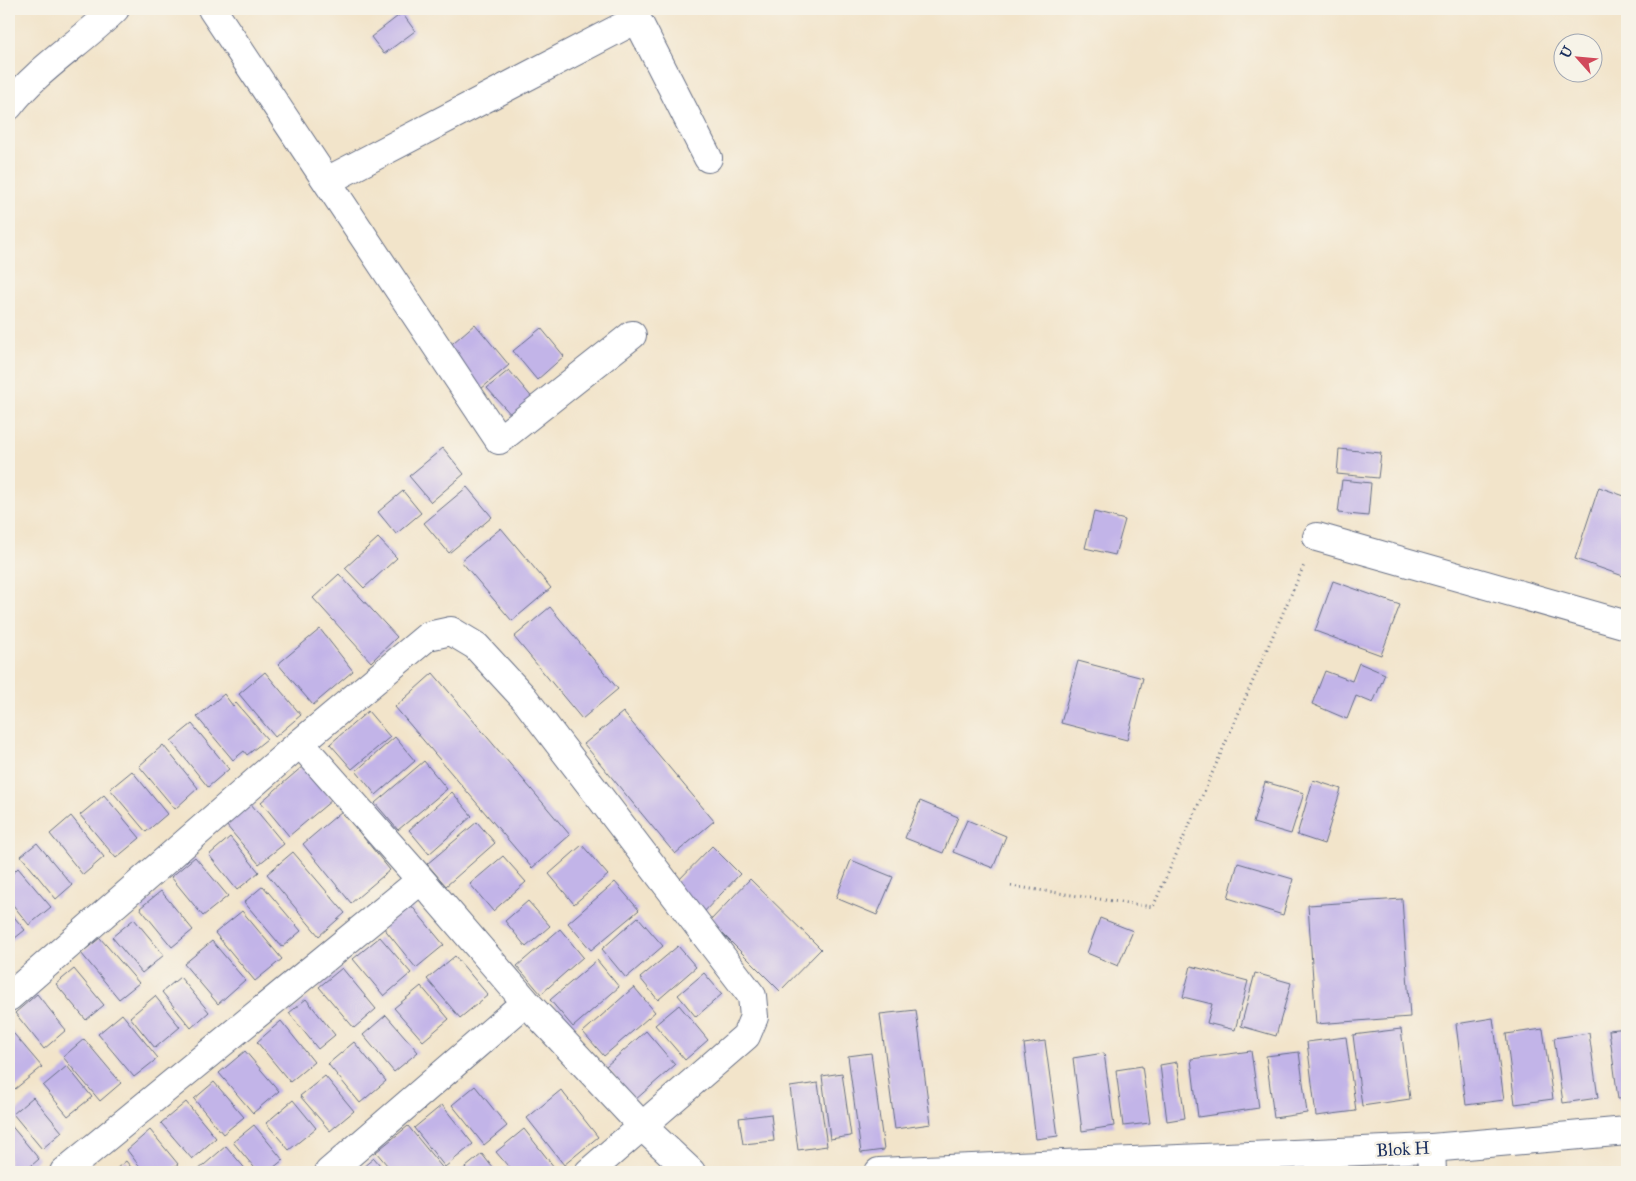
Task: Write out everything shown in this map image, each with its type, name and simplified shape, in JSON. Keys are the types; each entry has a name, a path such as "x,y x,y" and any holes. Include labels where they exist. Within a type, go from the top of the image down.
{"street":[{"path":"9,106 25,85 93,31 115,9"},
{"path":"212,9 499,440 632,335"},
{"path":"326,180 637,19 708,158"},
{"path":"1316,537 1627,624"},
{"path":"9,997 300,743 428,636 451,631 476,646 524,698 752,996 754,1017 746,1036 589,1172"},
{"path":"300,743 526,1002 642,1127 670,1150 691,1172"},
{"path":"64,1172 421,880"},
{"path":"329,1172 526,1002"},
{"name":"Blok H","path":"880,1172 1432,1160 1627,1131"}],"path":[{"path":"1011,886 1153,907 1316,537"}],"building":[{"path":"402,13 415,31 384,54 371,37"},
{"path":"475,324 509,365 481,389 447,348"},
{"path":"541,328 564,356 537,380 513,351"},
{"path":"509,370 534,400 513,417 487,388"},
{"path":"443,448 464,474 431,502 409,476"},
{"path":"1339,449 1381,453 1378,478 1337,474"},
{"path":"1342,480 1371,483 1368,516 1338,513"},
{"path":"467,487 492,517 449,553 424,523"},
{"path":"1599,487 1627,497 1627,565 1623,576 1575,559"},
{"path":"403,491 421,513 396,534 378,512"},
{"path":"1094,512 1125,520 1115,555 1085,548"},
{"path":"501,528 551,588 512,621 461,561"},
{"path":"378,538 397,558 364,588 345,568"},
{"path":"339,574 397,637 371,662 313,598"},
{"path":"1333,581 1400,605 1381,655 1315,631"},
{"path":"550,607 618,689 582,719 514,637"},
{"path":"320,629 353,671 313,705 278,664"},
{"path":"1078,661 1143,678 1127,740 1061,723"},
{"path":"1359,663 1385,674 1373,703 1356,696 1347,719 1312,704 1325,671 1352,681"},
{"path":"265,672 301,715 275,737 239,694"},
{"path":"433,673 570,835 532,868 395,707"},
{"path":"224,694 233,706 236,703 267,739 247,755 244,751 233,760 197,717"},
{"path":"368,711 390,737 352,769 330,744"},
{"path":"623,712 714,821 675,854 584,744"},
{"path":"192,724 229,769 208,787 171,741"},
{"path":"395,737 415,761 376,795 356,771"},
{"path":"163,745 198,788 175,809 139,766"},
{"path":"424,761 447,789 398,830 375,803"},
{"path":"303,766 332,800 289,836 261,802"},
{"path":"132,771 167,814 146,832 110,789"},
{"path":"1313,780 1341,789 1324,844 1297,835"},
{"path":"1265,782 1304,793 1291,834 1253,823"},
{"path":"452,792 472,816 429,854 409,830"},
{"path":"104,795 140,838 116,858 80,815"},
{"path":"920,801 958,817 943,853 905,838"},
{"path":"251,804 284,844 259,864 226,825"},
{"path":"342,811 390,870 351,903 303,844"},
{"path":"71,816 104,857 83,875 50,834"},
{"path":"967,820 1006,836 993,868 953,852"},
{"path":"477,822 495,843 446,886 427,864"},
{"path":"230,837 259,872 237,890 209,855"},
{"path":"37,843 72,885 56,899 21,856"},
{"path":"582,845 608,875 574,904 549,874"},
{"path":"712,846 740,874 702,914 673,886"},
{"path":"293,852 345,913 319,936 267,874"},
{"path":"503,856 526,882 493,911 470,884"},
{"path":"195,857 228,896 203,916 171,877"},
{"path":"851,860 893,877 877,915 836,898"},
{"path":"1238,863 1293,879 1283,915 1228,898"},
{"path":"18,868 51,907 29,925 9,900 9,877"},
{"path":"750,879 821,949 780,991 710,921"},
{"path":"615,882 639,910 591,950 568,923"},
{"path":"263,886 301,931 282,947 244,902"},
{"path":"161,891 193,930 172,947 140,908"},
{"path":"1402,899 1410,1017 1316,1024 1308,905"},
{"path":"528,901 550,926 526,947 505,921"},
{"path":"410,904 444,945 416,968 383,927"},
{"path":"9,911 25,930 9,943"},
{"path":"242,911 282,959 255,981 215,933"},
{"path":"638,917 663,946 626,978 602,949"},
{"path":"1100,918 1133,931 1118,966 1087,953"},
{"path":"134,919 164,955 142,973 112,937"},
{"path":"560,929 583,957 541,994 517,966"},
{"path":"380,937 411,973 384,996 353,959"},
{"path":"100,938 139,983 119,999 81,953"},
{"path":"212,941 245,980 218,1004 184,964"},
{"path":"678,946 696,967 658,1000 640,978"},
{"path":"455,956 488,995 460,1018 427,979"},
{"path":"597,960 619,987 573,1027 550,1000"},
{"path":"1191,966 1248,981 1235,1030 1207,1023 1212,1004 1183,997"},
{"path":"342,968 376,1009 354,1028 319,987"},
{"path":"74,969 104,1005 86,1020 56,984"},
{"path":"704,973 722,994 696,1017 678,995"},
{"path":"1255,973 1291,983 1276,1036 1241,1026"},
{"path":"180,977 209,1012 191,1028 162,992"},
{"path":"421,986 449,1019 423,1041 394,1008"},
{"path":"634,987 655,1012 604,1056 583,1032"},
{"path":"37,994 66,1030 44,1049 15,1013"},
{"path":"155,996 180,1027 155,1048 130,1017"},
{"path":"306,999 335,1035 318,1049 289,1013"},
{"path":"679,1005 708,1040 685,1060 655,1025"},
{"path":"916,1010 931,1124 895,1129 880,1014"},
{"path":"122,1014 158,1058 134,1077 98,1034"},
{"path":"386,1015 418,1052 394,1072 363,1035"},
{"path":"1493,1018 1504,1100 1466,1105 1456,1024"},
{"path":"281,1021 314,1062 290,1082 257,1042"},
{"path":"9,1028 42,1067 15,1089 9,1082"},
{"path":"1627,1028 1627,1098 1618,1099 1609,1030"},
{"path":"1401,1029 1410,1099 1362,1106 1353,1035"},
{"path":"1543,1029 1553,1099 1515,1104 1506,1034"},
{"path":"646,1031 675,1065 635,1100 606,1066"},
{"path":"1589,1033 1598,1098 1563,1103 1554,1038"},
{"path":"1346,1037 1356,1111 1316,1116 1307,1042"},
{"path":"84,1039 121,1083 100,1101 63,1057"},
{"path":"1045,1041 1058,1136 1036,1139 1024,1044"},
{"path":"354,1042 386,1081 360,1103 328,1064"},
{"path":"245,1051 279,1091 253,1113 219,1073"},
{"path":"1251,1051 1259,1108 1198,1117 1191,1059"},
{"path":"1299,1052 1307,1113 1274,1118 1266,1056"},
{"path":"871,1053 884,1150 861,1153 848,1056"},
{"path":"1104,1053 1114,1126 1082,1131 1073,1058"},
{"path":"1177,1062 1185,1118 1167,1121 1160,1065"},
{"path":"67,1066 92,1097 68,1116 43,1086"},
{"path":"1142,1066 1150,1123 1123,1126 1116,1070"},
{"path":"842,1073 851,1136 830,1139 822,1076"},
{"path":"325,1076 354,1111 330,1131 300,1096"},
{"path":"214,1082 244,1117 223,1134 194,1099"},
{"path":"818,1083 827,1146 798,1150 790,1087"},
{"path":"475,1086 507,1126 484,1145 452,1105"},
{"path":"561,1090 598,1137 564,1165 527,1118"},
{"path":"33,1097 62,1132 42,1149 13,1114"},
{"path":"293,1100 316,1128 289,1150 266,1123"},
{"path":"186,1102 216,1138 192,1159 161,1123"},
{"path":"442,1105 473,1144 445,1167 414,1128"},
{"path":"771,1114 774,1141 743,1144 739,1118"},
{"path":"9,1123 39,1159 24,1172 11,1172 9,1169"},
{"path":"254,1125 283,1160 268,1172 258,1172 233,1142"},
{"path":"408,1126 444,1172 393,1172 376,1152"},
{"path":"524,1129 558,1172 513,1172 496,1152"},
{"path":"150,1130 178,1164 168,1172 144,1172 127,1150"},
{"path":"226,1146 248,1172 197,1171"},
{"path":"482,1154 496,1172 460,1172"},
{"path":"374,1158 386,1172 357,1172"},
{"path":"126,1161 135,1172 112,1172"}]}
